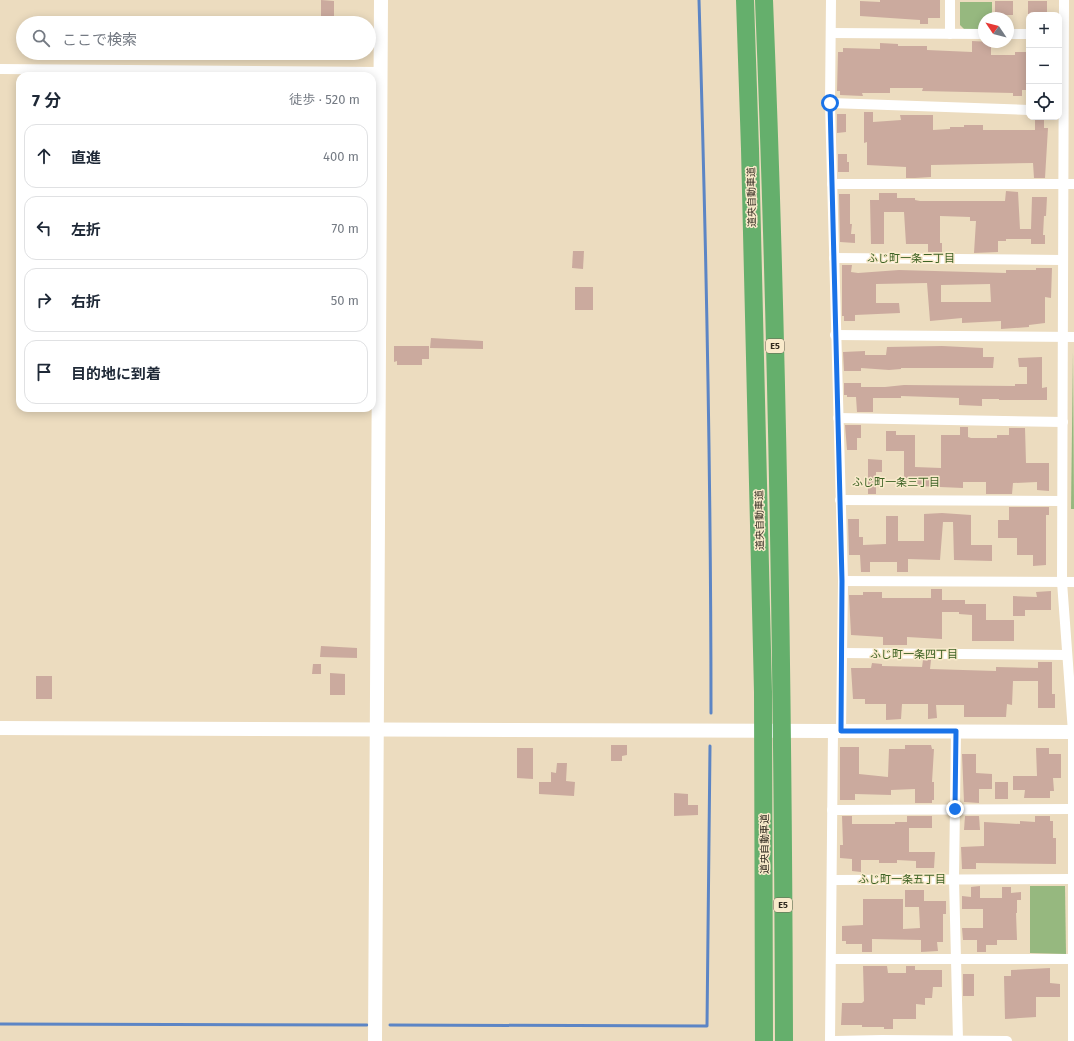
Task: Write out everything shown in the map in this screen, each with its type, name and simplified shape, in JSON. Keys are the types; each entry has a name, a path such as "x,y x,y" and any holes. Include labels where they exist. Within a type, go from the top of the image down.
{"highway":[{"name":"道央自動車道","path":"745,0 763,692 764,1041"},
{"name":"道央自動車道","path":"764,0 770,151 782,693 784,1041"}],"street":[{"path":"375,1041 381,0"},
{"path":"830,1041 832,810 842,653 842,581 830,103 831,0"},
{"path":"950,0 950,34"},
{"path":"1062,96 1066,35 1064,0"},
{"path":"831,33 978,34"},
{"path":"1014,34 1026,34"},
{"path":"0,69 381,72"},
{"path":"830,103 1026,110"},
{"path":"1062,120 1069,184 1063,260 1062,582 1073,732 1073,1041"},
{"path":"832,184 1069,184"},
{"path":"834,258 1063,260"},
{"path":"835,335 1074,338"},
{"path":"838,418 1063,422"},
{"path":"840,500 1062,501"},
{"path":"842,581 1074,582"},
{"path":"842,653 1067,655"},
{"path":"0,728 377,731 1073,732"},
{"path":"956,731 954,880 958,1040"},
{"path":"832,810 1073,808"},
{"path":"832,880 1073,879"},
{"path":"831,959 1073,959"},
{"path":"835,1041 1007,1041"}],"green space":[{"path":"960,2 992,2 992,12 978,12 978,29 964,29 960,25"},
{"path":"1073,351 1074,509 1071,509"},
{"path":"1030,886 1065,886 1066,954 1030,953"}],"building":[{"path":"321,0 334,1 334,16 321,16"},
{"path":"880,0 940,0 940,18 928,18 928,24 920,24 920,20 860,16 860,1 880,2"},
{"path":"995,1 1013,1 1013,12 995,12"},
{"path":"1028,1 1047,1 1047,12 1028,12"},
{"path":"972,41 978,41 978,48 991,48 991,55 1015,55 1015,52 1026,52 1026,90 1022,90 1022,96 1013,96 1013,93 922,91 923,88 890,88 890,93 862,93 863,96 840,95 840,91 837,91 838,52 843,52 843,48 880,49 880,43 898,44 898,46 927,46 927,50 972,52"},
{"path":"864,112 873,112 873,122 901,120 900,115 933,115 933,130 950,129 950,127 964,127 964,125 983,125 983,130 1035,130 1035,120 1044,120 1044,128 1048,128 1045,178 1034,178 1033,163 931,165 931,177 906,178 906,167 867,165 867,142 864,143"},
{"path":"837,114 846,114 846,132 837,133"},
{"path":"838,154 847,154 849,172 838,172"},
{"path":"1006,191 1018,192 1020,229 1031,229 1032,197 1047,197 1043,235 1045,235 1045,244 1031,244 1031,239 1006,239 1006,241 998,241 998,252 974,253 976,221 970,221 970,217 940,216 940,243 942,243 942,252 928,252 928,244 906,244 904,212 884,212 884,244 871,244 870,200 879,200 879,193 897,193 897,198 915,198 915,200 920,201 1005,201"},
{"path":"839,194 850,194 850,224 852,224 851,234 855,234 855,243 840,242"},
{"path":"573,251 584,251 583,269 572,268"},
{"path":"842,265 852,265 851,272 858,273 899,270 1006,273 1006,270 1036,270 1036,268 1052,268 1051,298 1045,297 1045,323 1029,325 1029,327 1001,329 1001,321 962,323 962,318 930,321 927,283 876,284 876,303 899,303 900,313 855,315 855,321 844,321 844,316 842,316","holes":["990,284 991,302 941,302 941,285"]},
{"path":"575,287 593,287 593,310 575,310"},
{"path":"431,338 483,341 483,349 430,348"},
{"path":"394,346 429,346 429,359 422,359 422,365 397,365 397,361 394,362"},
{"path":"942,346 983,348 983,357 994,357 993,368 901,368 889,370 861,368 861,371 844,371 843,352 865,351 865,355 886,355 887,347"},
{"path":"1042,357 1042,388 1047,387 1047,400 982,399 982,406 959,405 959,398 901,396 901,398 873,398 873,412 857,412 856,397 847,397 847,395 844,395 844,383 861,383 861,387 904,385 1015,386 1015,384 1027,384 1027,367 1019,367 1018,358"},
{"path":"845,425 861,425 861,438 857,438 857,450 847,450"},
{"path":"960,427 968,427 968,437 971,438 997,438 997,435 1009,435 1009,428 1025,428 1026,463 1049,463 1049,491 1037,490 1037,482 1013,483 1012,494 986,494 986,482 963,482 963,488 917,486 917,480 908,481 908,478 904,478 904,451 886,451 886,431 896,431 896,435 915,435 915,467 941,468 941,435 960,435"},
{"path":"868,459 882,460 882,472 876,472 876,494 868,494"},
{"path":"1009,507 1049,507 1049,515 1046,515 1046,565 1033,566 1033,555 1017,555 1017,538 998,538 998,520 1009,520"},
{"path":"942,513 971,515 971,545 992,545 992,561 954,560 953,522 943,522 940,560 908,559 908,572 897,572 897,562 870,562 870,572 861,572 860,555 849,555 848,519 859,519 859,537 863,537 863,545 886,544 886,516 898,516 898,541 924,541 924,514"},
{"path":"931,589 942,589 942,600 965,600 965,604 986,604 986,620 1014,620 1014,641 972,641 972,615 959,614 959,612 942,612 942,639 907,637 907,645 883,645 883,637 851,635 849,595 863,595 863,592 882,592 882,598 931,598"},
{"path":"1051,591 1051,610 1025,610 1025,616 1013,616 1013,596 1037,597 1036,592"},
{"path":"321,646 357,648 357,658 320,657"},
{"path":"923,660 931,660 930,669 996,671 996,667 1038,668 1038,662 1052,662 1052,694 1055,694 1055,708 1038,708 1038,681 1013,681 1012,705 1007,704 1006,717 964,717 964,705 936,705 937,718 928,719 928,704 902,704 901,719 886,720 886,704 865,704 865,699 853,699 851,668 871,668 872,663 882,664 882,666 922,667"},
{"path":"313,664 321,664 321,674 312,674"},
{"path":"330,673 345,674 345,695 330,695"},
{"path":"36,676 52,676 52,699 36,699"},
{"path":"611,745 627,745 627,755 622,756 622,761 611,761"},
{"path":"905,745 931,745 932,749 934,749 932,782 934,782 934,800 932,800 932,803 915,803 915,789 891,790 891,795 855,794 855,800 840,800 840,747 859,747 859,774 888,777 889,749 905,749"},
{"path":"517,748 533,748 533,779 517,778"},
{"path":"1036,748 1049,748 1049,754 1061,754 1061,778 1053,778 1054,791 1050,791 1050,798 1024,798 1025,790 1013,790 1013,776 1037,776"},
{"path":"962,754 976,754 976,773 992,774 992,789 979,789 979,803 964,802"},
{"path":"557,763 567,763 566,781 575,782 574,796 539,794 539,782 551,782 551,772 556,773"},
{"path":"995,782 1008,782 1008,799 995,799"},
{"path":"674,793 688,794 688,805 698,805 698,815 674,816"},
{"path":"842,816 852,816 852,824 895,824 895,822 907,822 907,816 932,816 932,828 909,828 909,852 935,852 934,868 916,868 916,861 897,860 897,863 879,863 879,860 861,860 861,872 852,871 852,859 840,858 840,845 843,845"},
{"path":"965,816 979,816 980,830 964,830"},
{"path":"1035,816 1050,816 1050,821 1053,821 1053,838 1056,838 1056,864 976,863 976,869 962,869 961,847 984,846 984,822 1020,824 1020,821 1035,822"},
{"path":"980,886 980,898 1002,898 1002,887 1011,887 1011,893 1021,892 1021,900 1017,900 1017,940 997,940 997,945 986,945 986,952 977,952 977,940 963,940 962,928 983,928 983,909 962,909 962,896 971,897 971,887"},
{"path":"905,890 924,890 924,901 946,901 946,914 943,914 943,942 937,942 938,951 921,952 921,940 872,939 872,952 862,952 862,944 846,944 846,941 842,941 842,926 863,925 863,899 903,899 903,929 920,928 919,907 905,907"},
{"path":"863,966 887,966 888,973 906,973 906,966 915,966 915,970 942,970 942,987 933,987 932,998 925,998 925,1005 916,1004 916,1019 893,1019 893,1029 884,1029 884,1027 862,1027 862,1025 841,1025 842,1003 862,1003 864,1001"},
{"path":"1050,968 1050,983 1060,984 1060,997 1036,997 1036,1017 1005,1019 1004,976 1011,976 1011,970"},
{"path":"963,974 974,974 974,996 963,996"}],"waterway":[{"path":"699,0 708,356 711,713"},
{"path":"390,1025 707,1026 710,746"},
{"path":"0,1024 367,1025"}],"district":[{"name":"ふじ町一条二丁目","path":"911,258"},
{"name":"ふじ町一条三丁目","path":"896,482"},
{"name":"ふじ町一条四丁目","path":"914,654"},
{"name":"ふじ町一条五丁目","path":"902,879"}],"route":[{"path":"830,103 842,581 841,731 956,731 955,809"}]}
